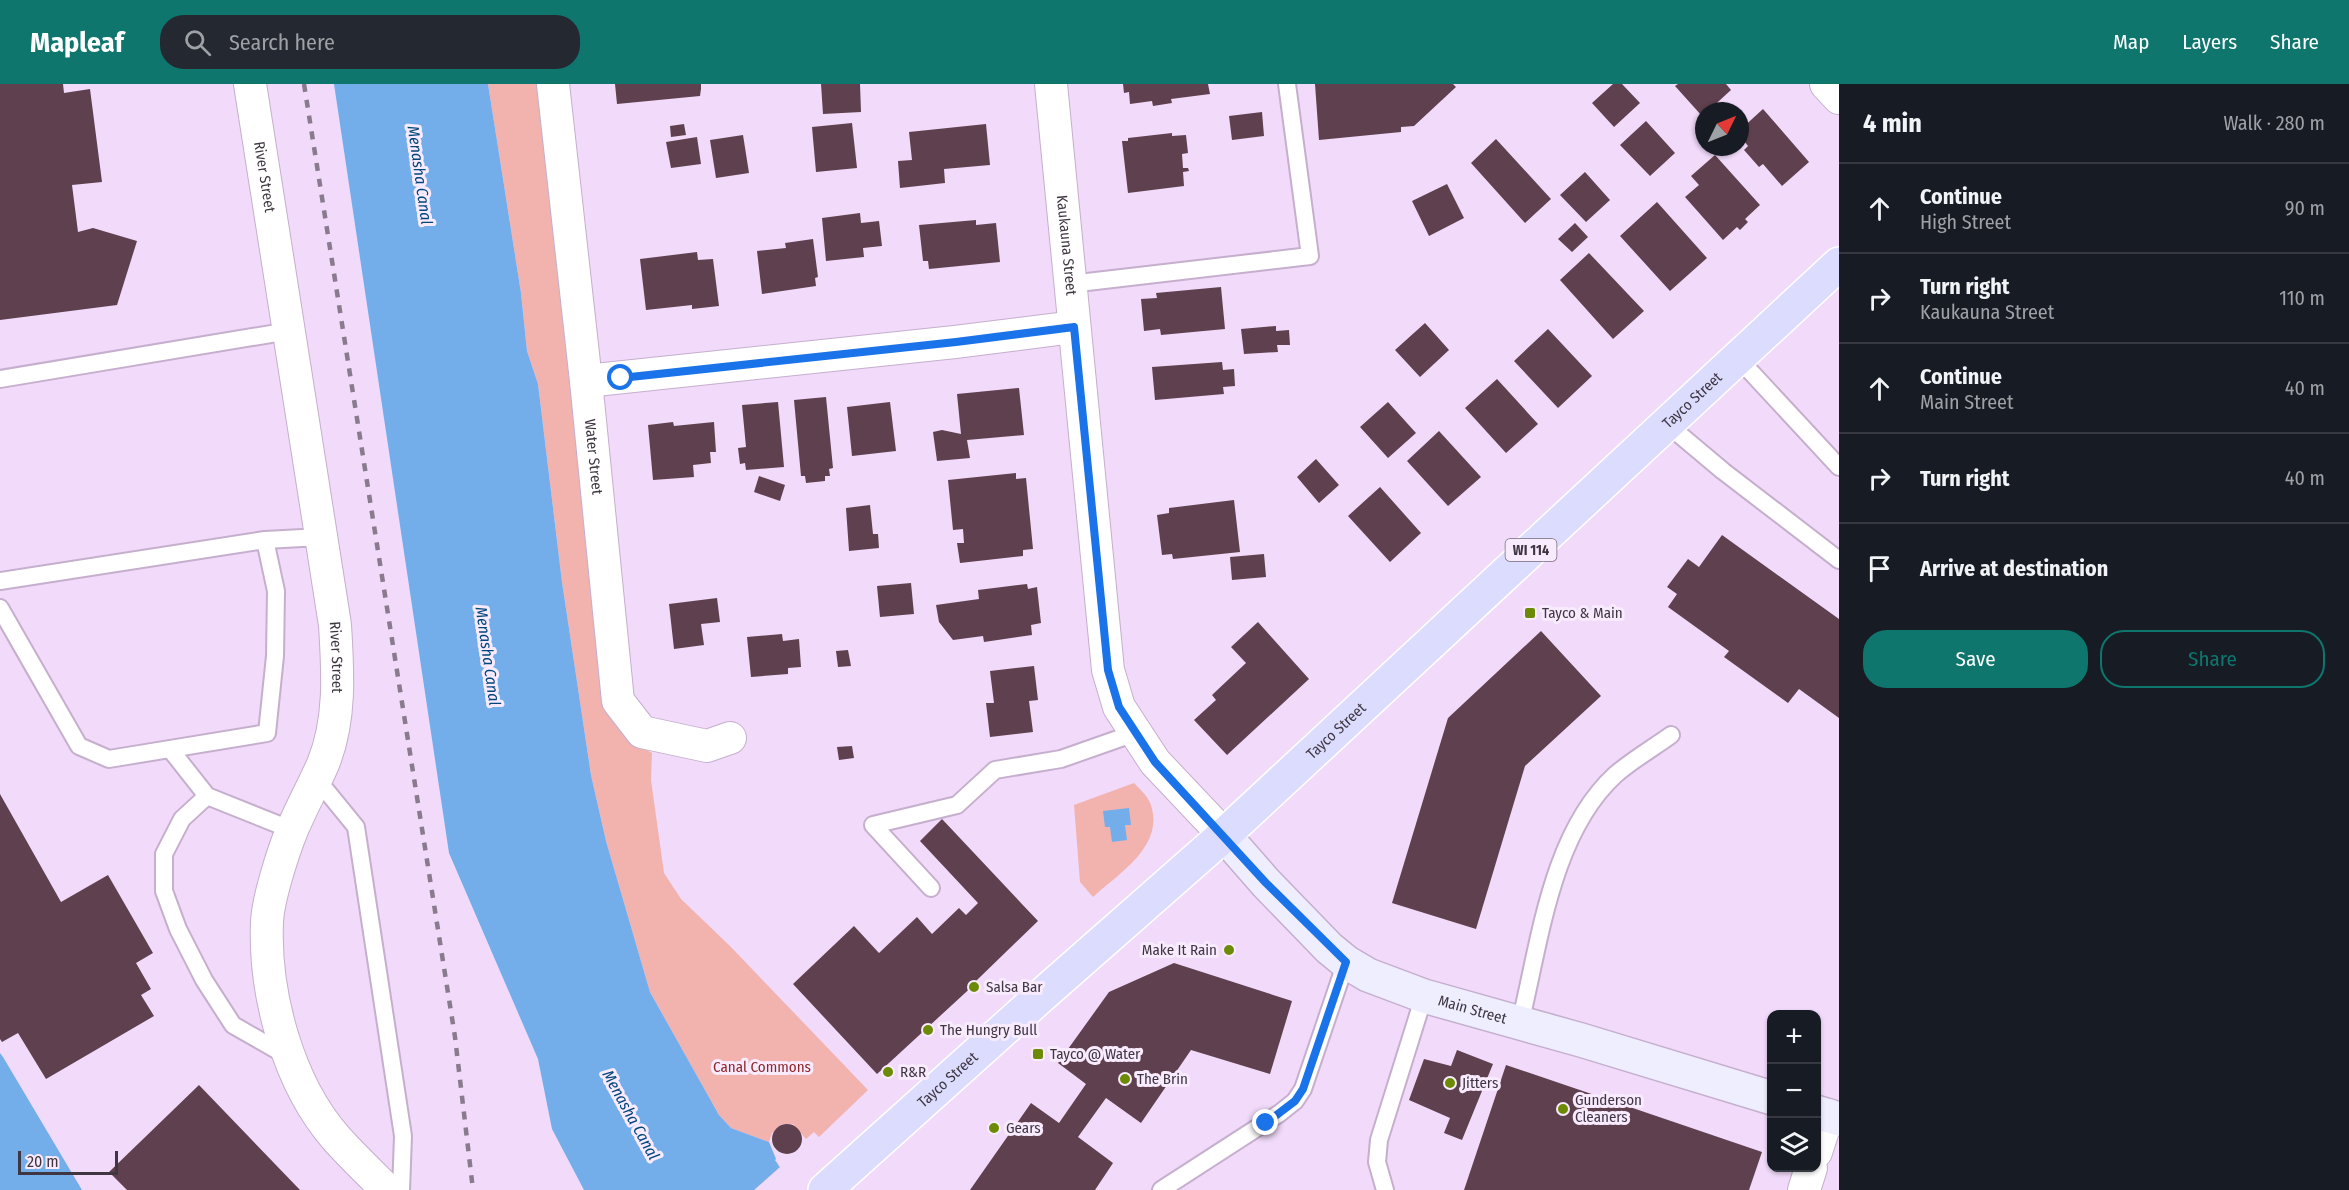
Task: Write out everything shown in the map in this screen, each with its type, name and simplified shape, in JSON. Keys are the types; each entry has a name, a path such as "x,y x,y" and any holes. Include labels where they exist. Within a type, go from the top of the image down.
{"main road":[{"name":"Tayco Street","path":"837,1179 1224,835 1839,264"},
{"name":"Main Street","path":"1224,835 1266,883 1346,962 1368,975 1424,996 1767,1097"}],"street":[{"name":"River Street","path":"250,84 335,626 338,674 335,715 323,763 292,830 278,874 267,921 270,972 277,1019 289,1057 314,1108 335,1137 387,1190"},
{"name":"Water Street","path":"553,84 618,701 642,732 707,746 730,738"},
{"name":"Kaukauna Street","path":"1051,84 1108,670 1119,707 1155,762 1224,835"},
{"path":"1826,84 1839,98"},
{"path":"586,381 956,342 1074,327"},
{"path":"1821,1137 1828,1115"},
{"path":"1804,1190 1809,1172"}],"lane":[{"path":"1070,284 1310,256 1287,84"},
{"path":"0,379 289,331"},
{"path":"1737,357 1839,467"},
{"path":"1667,424 1723,471 1839,560"},
{"path":"0,581 265,540 321,537"},
{"path":"0,608 79,746 109,759 267,733 275,656 276,591 265,540"},
{"path":"931,888 873,825 957,805 995,770 1061,759 1135,733"},
{"path":"1520,1023 1547,902 1581,816 1615,775 1671,735"},
{"path":"170,749 207,796 292,830"},
{"path":"316,778 356,827 402,1137 401,1190"},
{"path":"207,796 182,819 164,855 164,891 178,928 204,980 233,1025 289,1057"},
{"path":"1161,1190 1266,1123 1295,1101 1303,1089 1346,962"},
{"path":"1385,1190 1377,1162 1378,1140 1424,996"}],"green space":[{"name":"Canal Commons","path":"488,84 538,84 576,415 602,691 606,704 618,729 652,753 651,780 664,873 681,899 730,946 868,1090 819,1137 814,1132 806,1139 793,1124 782,1124 772,1133 769,1142 731,1128 719,1115 650,992 606,841 591,775 562,582 538,384 527,351 521,293"},
{"path":"1134,783 1145,794 1151,805 1153,823 1150,836 1144,848 1125,870 1093,897 1080,882 1074,805"}],"water":[{"name":"Menasha Canal","path":"334,84 488,84 521,293 527,351 538,384 562,582 591,775 606,841 650,992 719,1115 731,1128 769,1142 779,1166 801,1190 584,1190 552,1129 538,1059 449,853"},
{"path":"1129,808 1131,825 1125,825 1127,840 1112,842 1110,827 1105,827 1103,811"},
{"path":"0,1053 3,1057 82,1190 0,1190"}],"pier":[{"path":"779,1156 781,1164 804,1190 754,1190 780,1167 775,1160"}],"building":[{"path":"0,84 63,84 64,93 90,89 102,182 72,185 78,232 93,228 137,241 117,305 0,320"},
{"path":"615,84 701,84 701,89 700,96 617,104"},
{"path":"821,84 860,84 861,112 823,114"},
{"path":"1123,84 1208,84 1210,94 1171,99 1172,103 1153,106 1152,101 1130,104 1129,92 1124,93"},
{"path":"1315,84 1453,84 1456,87 1414,126 1401,127 1401,132 1319,140"},
{"path":"1613,84 1622,84 1640,103 1614,127 1592,103"},
{"path":"1678,84 1726,84 1731,90 1718,102 1695,102 1695,108 1675,86"},
{"path":"1763,109 1809,162 1782,186 1763,164 1759,167 1749,156 1749,122"},
{"path":"1262,112 1264,136 1232,140 1229,116"},
{"path":"1646,121 1675,153 1650,176 1620,145"},
{"path":"852,123 857,168 816,172 812,127"},
{"path":"684,124 686,135 671,137 670,126"},
{"path":"986,124 990,165 944,169 945,183 900,188 898,161 912,160 909,132"},
{"path":"1172,133 1172,136 1186,135 1188,153 1182,154 1183,168 1188,168 1189,171 1183,172 1184,186 1128,193 1122,141 1128,141 1128,138"},
{"path":"743,135 749,173 716,178 710,140"},
{"path":"697,137 701,164 671,168 666,142"},
{"path":"1496,139 1551,199 1525,223 1471,163"},
{"path":"1716,156 1760,205 1745,219 1748,222 1740,230 1737,227 1723,240 1685,197 1699,185 1691,176"},
{"path":"1585,172 1610,200 1586,222 1560,195"},
{"path":"1447,184 1464,218 1429,236 1412,201"},
{"path":"1657,202 1707,258 1670,291 1620,236"},
{"path":"860,213 861,223 879,221 882,246 863,248 864,257 826,261 822,218"},
{"path":"976,220 976,225 996,223 1000,262 929,269 928,261 923,261 919,225"},
{"path":"1575,223 1588,237 1572,252 1558,239"},
{"path":"813,239 818,277 815,278 816,286 762,294 757,251 786,248 785,243"},
{"path":"697,252 698,260 713,259 719,306 692,309 692,305 646,310 640,259"},
{"path":"1589,253 1644,311 1613,339 1560,280"},
{"path":"1221,287 1225,329 1161,335 1160,329 1144,331 1141,299 1157,298 1156,293"},
{"path":"1425,323 1449,350 1420,377 1395,350"},
{"path":"1276,326 1276,331 1289,330 1290,345 1277,345 1278,352 1244,354 1241,329"},
{"path":"1548,329 1592,376 1558,408 1514,361"},
{"path":"1222,362 1223,370 1234,369 1235,386 1223,387 1224,394 1155,400 1152,367"},
{"path":"1497,379 1538,424 1506,453 1465,408"},
{"path":"1019,388 1024,435 967,440 970,458 937,461 933,432 942,430 961,434 957,394"},
{"path":"826,397 833,468 829,469 830,476 825,476 825,481 806,483 805,476 801,476 794,400"},
{"path":"778,402 784,467 746,470 745,463 740,464 738,448 746,447 742,405"},
{"path":"890,402 896,451 852,456 847,407"},
{"path":"1388,402 1416,433 1388,458 1360,427"},
{"path":"673,422 674,426 714,422 716,452 710,452 711,463 693,465 694,477 653,480 648,425"},
{"path":"1439,431 1481,477 1448,506 1407,461"},
{"path":"1316,459 1339,485 1319,503 1297,477"},
{"path":"1016,473 1016,479 1026,478 1033,549 1023,550 1023,556 960,563 957,543 964,543 963,529 953,530 948,480"},
{"path":"759,476 785,485 780,501 754,492"},
{"path":"1380,487 1421,533 1390,562 1348,516"},
{"path":"1234,500 1240,552 1173,559 1172,554 1162,555 1157,515 1169,513 1169,508"},
{"path":"870,505 873,534 878,534 879,548 849,551 846,508"},
{"path":"1722,535 1839,619 1839,718 1799,689 1788,703 1724,657 1729,651 1668,607 1677,594 1667,587 1688,559 1699,567"},
{"path":"1264,554 1266,577 1232,580 1230,557"},
{"path":"911,583 914,614 880,617 877,586"},
{"path":"1027,584 1028,589 1037,587 1041,623 1031,625 1032,635 984,642 983,636 953,640 939,622 936,605 979,599 978,590"},
{"path":"717,598 720,622 701,624 704,645 674,649 669,604"},
{"path":"1258,622 1309,679 1227,755 1194,720 1216,700 1212,695 1246,663 1231,647"},
{"path":"1541,631 1601,696 1525,766 1476,929 1392,903 1448,718"},
{"path":"782,634 783,641 799,639 801,667 788,668 788,674 751,677 747,637"},
{"path":"848,650 851,666 838,667 836,651"},
{"path":"1034,666 1038,700 1029,701 1033,732 990,737 986,703 994,703 990,671"},
{"path":"852,746 854,758 839,760 837,747"},
{"path":"0,794 61,902 108,875 153,953 136,963 151,989 141,995 154,1016 46,1079 18,1033 2,1042 0,1039"},
{"path":"942,819 1038,921 977,982 877,1074 793,984 854,926 879,953 917,917 932,934 959,908 966,915 978,903 920,841"},
{"name":"The Brin","path":"1174,963 1292,1001 1270,1074 1191,1050 1141,1123 1106,1098 1078,1137 1113,1163 1095,1190 970,1190 1031,1103 1059,1123 1086,1084 1058,1063 1109,992"},
{"name":"Jitters","path":"1457,1050 1493,1064 1462,1140 1444,1133 1450,1118 1409,1100 1424,1059 1451,1066"},
{"name":"Gunderson Cleaners","path":"1506,1065 1762,1152 1749,1190 1464,1190"},
{"path":"199,1085 300,1190 127,1190 109,1172"},
{"path":"787,1124 798,1128 802,1139 798,1150 787,1154 776,1150 772,1139 776,1128"}],"railway":[{"path":"304,84 455,1037 473,1190"}],"place":[{"name":"Tayco & Main","path":"1530,613"},
{"name":"Make It Rain","path":"1229,950"},
{"name":"Salsa Bar","path":"974,987"},
{"name":"The Hungry Bull","path":"928,1030"},
{"name":"Tayco @ Water","path":"1038,1054"},
{"name":"R&R","path":"888,1072"},
{"name":"The Brin","path":"1125,1079"},
{"name":"Jitters","path":"1450,1083"},
{"name":"Gunderson Cleaners","path":"1563,1109"},
{"name":"Gears","path":"994,1128"}],"route":[{"path":"621,378 1074,327 1108,670 1119,707 1155,762 1266,883 1329,948 1346,962 1303,1089 1295,1101 1266,1123"}]}
